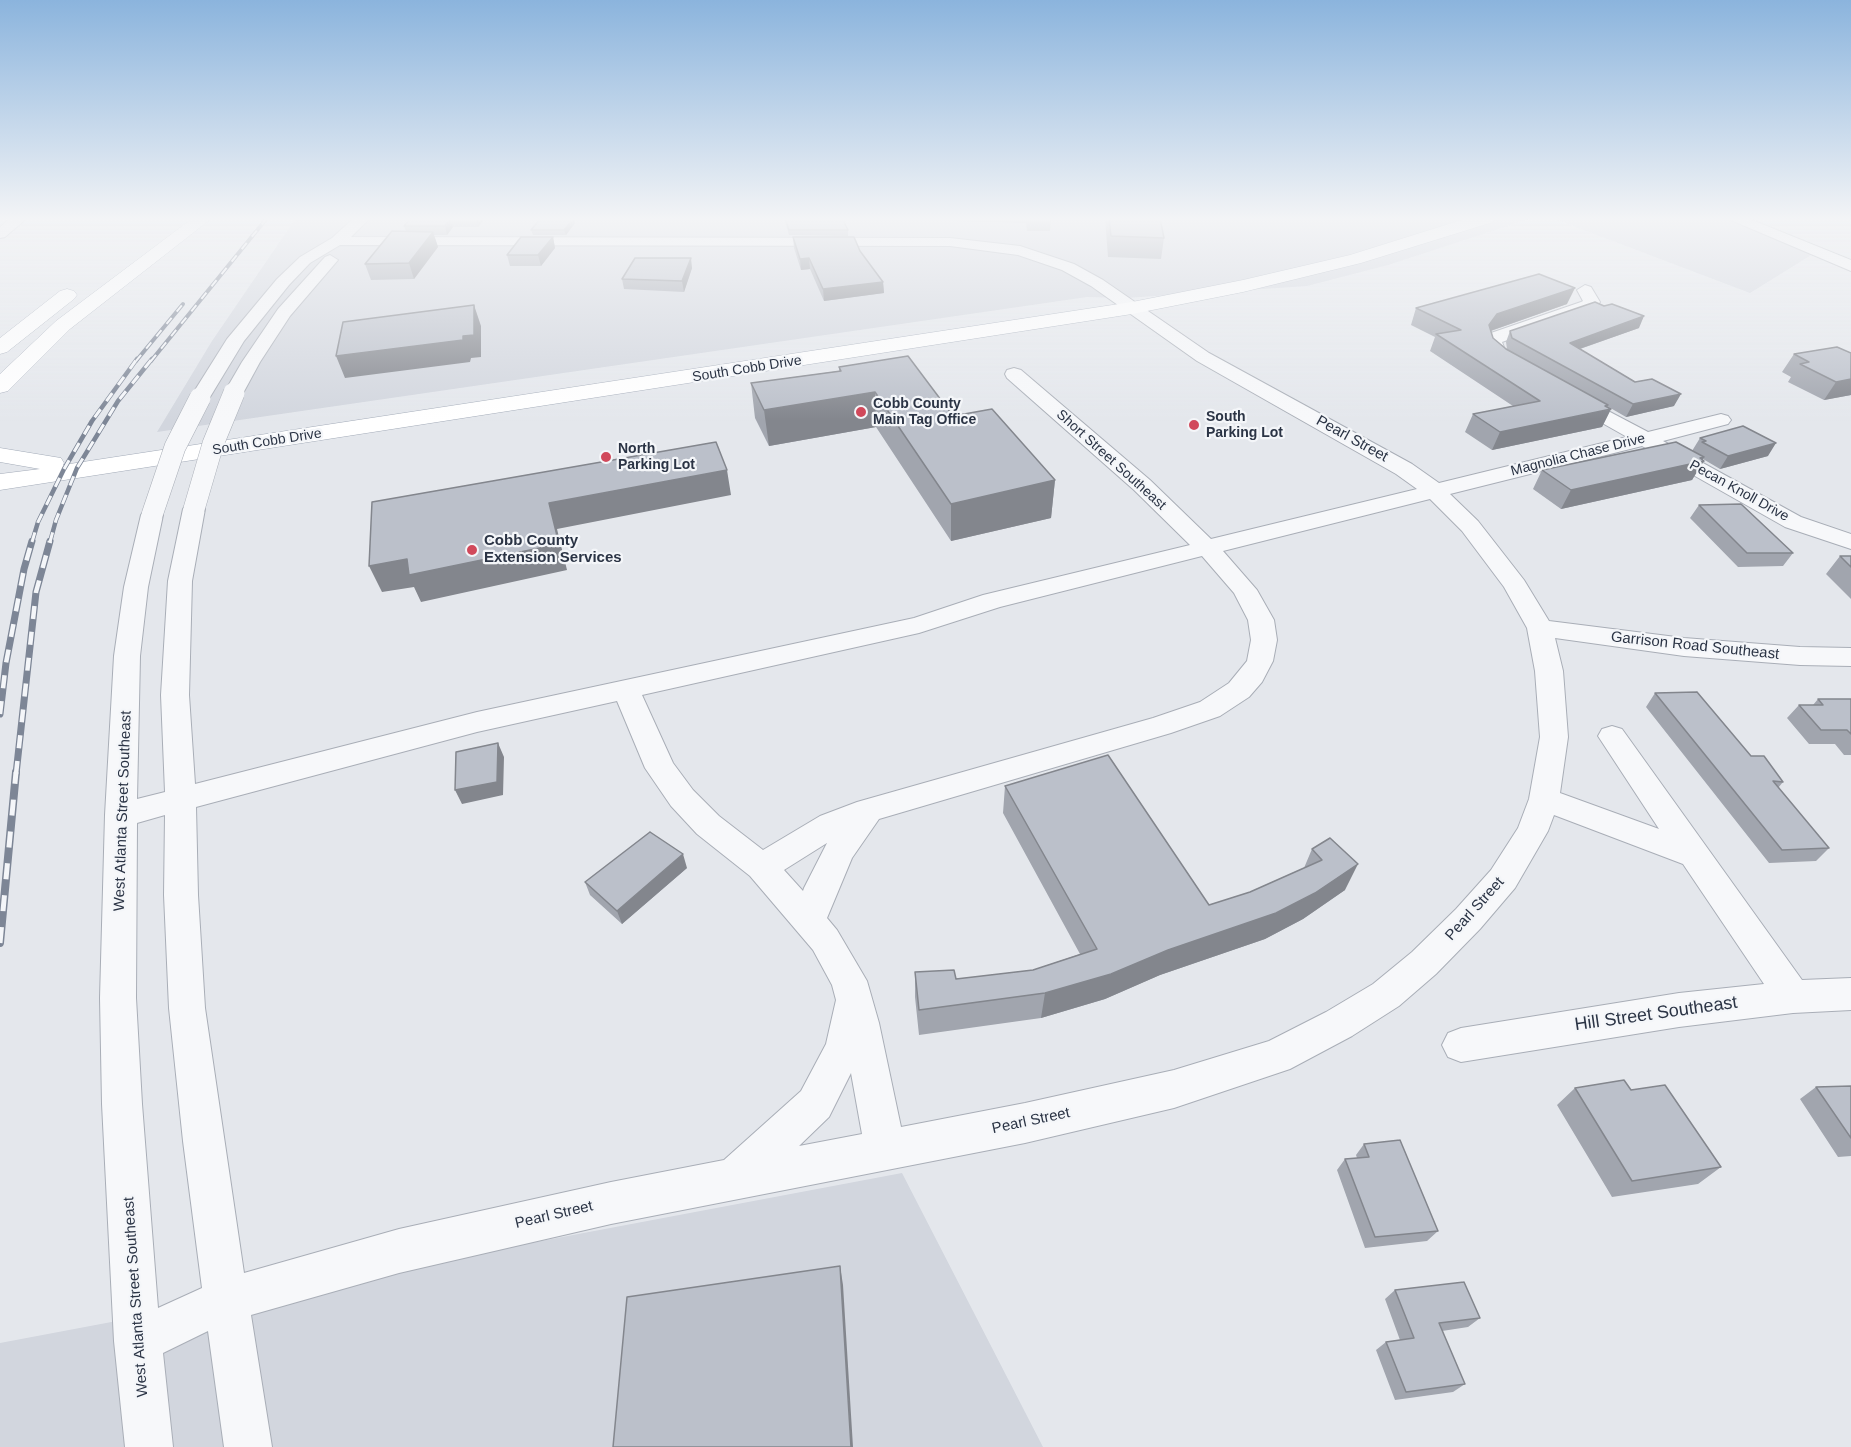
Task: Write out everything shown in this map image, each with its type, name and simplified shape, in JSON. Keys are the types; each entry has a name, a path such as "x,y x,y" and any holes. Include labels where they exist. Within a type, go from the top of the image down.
{"main road":[{"path":"0,348 82,286"},
{"path":"0,386 63,325 116,286"},
{"name":"South Cobb Drive","path":"0,482 1132,308 1245,286"},
{"path":"0,455 102,466"}],"street":[{"name":"West Atlanta Street Southeast","path":"149,1447 137,1341 119,1018 121,815 130,623 152,515 175,447 200,398 236,339 280,286"},
{"name":"West Atlanta Street Southeast","path":"248,1447 203,1141 187,1008 181,895 181,798 175,695 176,650 180,581 194,509 213,444 234,393 251,362 285,313 308,286"},
{"name":"Pearl Street","path":"137,1341 226,1300 399,1251 600,1205 1025,1123 1207,1080 1276,1056 1339,1024 1386,995 1424,963 1468,920 1503,879 1532,831 1544,799 1554,737 1549,671 1540,628 1515,585 1485,543 1435,491 1375,451 1203,357 1100,286"},
{"path":"1535,376 1497,353 1493,341 1503,333 1587,306 1592,302 1586,290"},
{"name":"Short Street Southeast","path":"762,867 831,825 868,810 1161,726 1210,709 1233,695 1252,676 1260,661 1264,640 1260,620 1245,590 1207,548 1142,485 1014,374"},
{"name":"Pecan Knoll Drive","path":"1555,388 1792,522 1851,542"},
{"name":"Magnolia Chase Drive","path":"121,815 477,722 919,626 992,601 1720,420"},
{"name":"Garrison Road Southeast","path":"1540,628 1684,646 1800,656 1851,657"},
{"path":"626,689 660,768 682,798 708,825 762,867 825,940 849,981 861,1023 885,1150"},
{"path":"1612,736 1793,996"},
{"path":"1544,799 1695,855"},
{"path":"809,921 839,850 868,810"},
{"name":"Hill Street Southeast","path":"1461,1045 1679,1010 1793,996 1851,994"},
{"path":"738,1177 815,1104 844,1048 854,998"}],"shaded area":[{"path":"250,286 1309,286 1125,298 1087,297 157,432 212,341"},
{"path":"1730,286 1762,286 1750,293"},
{"path":"902,1173 1043,1447 0,1447 0,1343"}],"building":[{"path":"821,286 853,286 823,289"},
{"path":"1497,286 1569,286 1575,288 1497,314 1489,325 1493,338 1506,349 1608,405 1605,406 1611,409 1500,432 1473,414 1540,401 1436,334 1461,330 1416,308"},
{"path":"1595,302 1604,306 1612,304 1644,316 1570,343 1635,382 1652,379 1681,394 1633,404 1512,338 1510,331"},
{"path":"474,305 474,335 463,336 463,340 336,356 343,322"},
{"path":"1837,347 1851,353 1851,379 1836,382 1800,364 1809,362 1794,354"},
{"path":"908,356 953,416 992,409 1055,480 951,504 875,392 764,410 751,383 841,371 839,367"},
{"path":"1743,426 1776,443 1728,456 1702,442 1706,441 1700,438"},
{"path":"716,442 727,470 549,503 559,544 409,575 407,559 369,566 372,502"},
{"path":"1676,442 1704,457 1700,458 1704,461 1571,490 1542,470"},
{"path":"1741,504 1793,553 1747,553 1699,505"},
{"path":"1840,556 1851,556 1851,567"},
{"path":"1697,692 1751,756 1764,756 1783,782 1773,781 1829,848 1782,850 1655,693"},
{"path":"1818,699 1851,699 1851,734 1847,730 1821,730 1799,705 1823,705"},
{"path":"498,743 497,782 455,790 456,752"},
{"path":"1108,755 1209,905 1250,892 1322,860 1312,849 1330,838 1358,864 1315,893 1276,913 1168,950 1111,974 1045,993 919,1010 915,972 954,970 956,979 1033,970 1097,949 1005,786"},
{"path":"650,832 683,854 617,911 585,882"},
{"path":"1624,1080 1631,1090 1665,1085 1721,1167 1632,1181 1575,1088"},
{"path":"1851,1086 1851,1138 1816,1087"},
{"path":"1400,1140 1438,1231 1375,1237 1345,1159 1369,1157 1364,1144"},
{"path":"840,1266 851,1447 613,1447 627,1297"},
{"path":"1464,1282 1480,1318 1439,1323 1465,1384 1406,1392 1386,1342 1414,1338 1395,1290"}],"railway":[{"path":"151,361 212,286"},
{"path":"136,361 183,304"},
{"path":"32,542 38,522 64,469 92,421 137,359"},
{"path":"50,542 56,520 77,468 118,401 152,359"},
{"path":"0,714 6,663 24,569 32,541"},
{"path":"16,774 36,592 50,541"},
{"path":"0,943 16,772"}],"place":[{"name":"Cobb County Main Tag Office","path":"861,412"},
{"name":"South Parking Lot","path":"1194,425"},
{"name":"North Parking Lot","path":"606,457"},
{"name":"Cobb County Extension Services","path":"472,550"}]}
